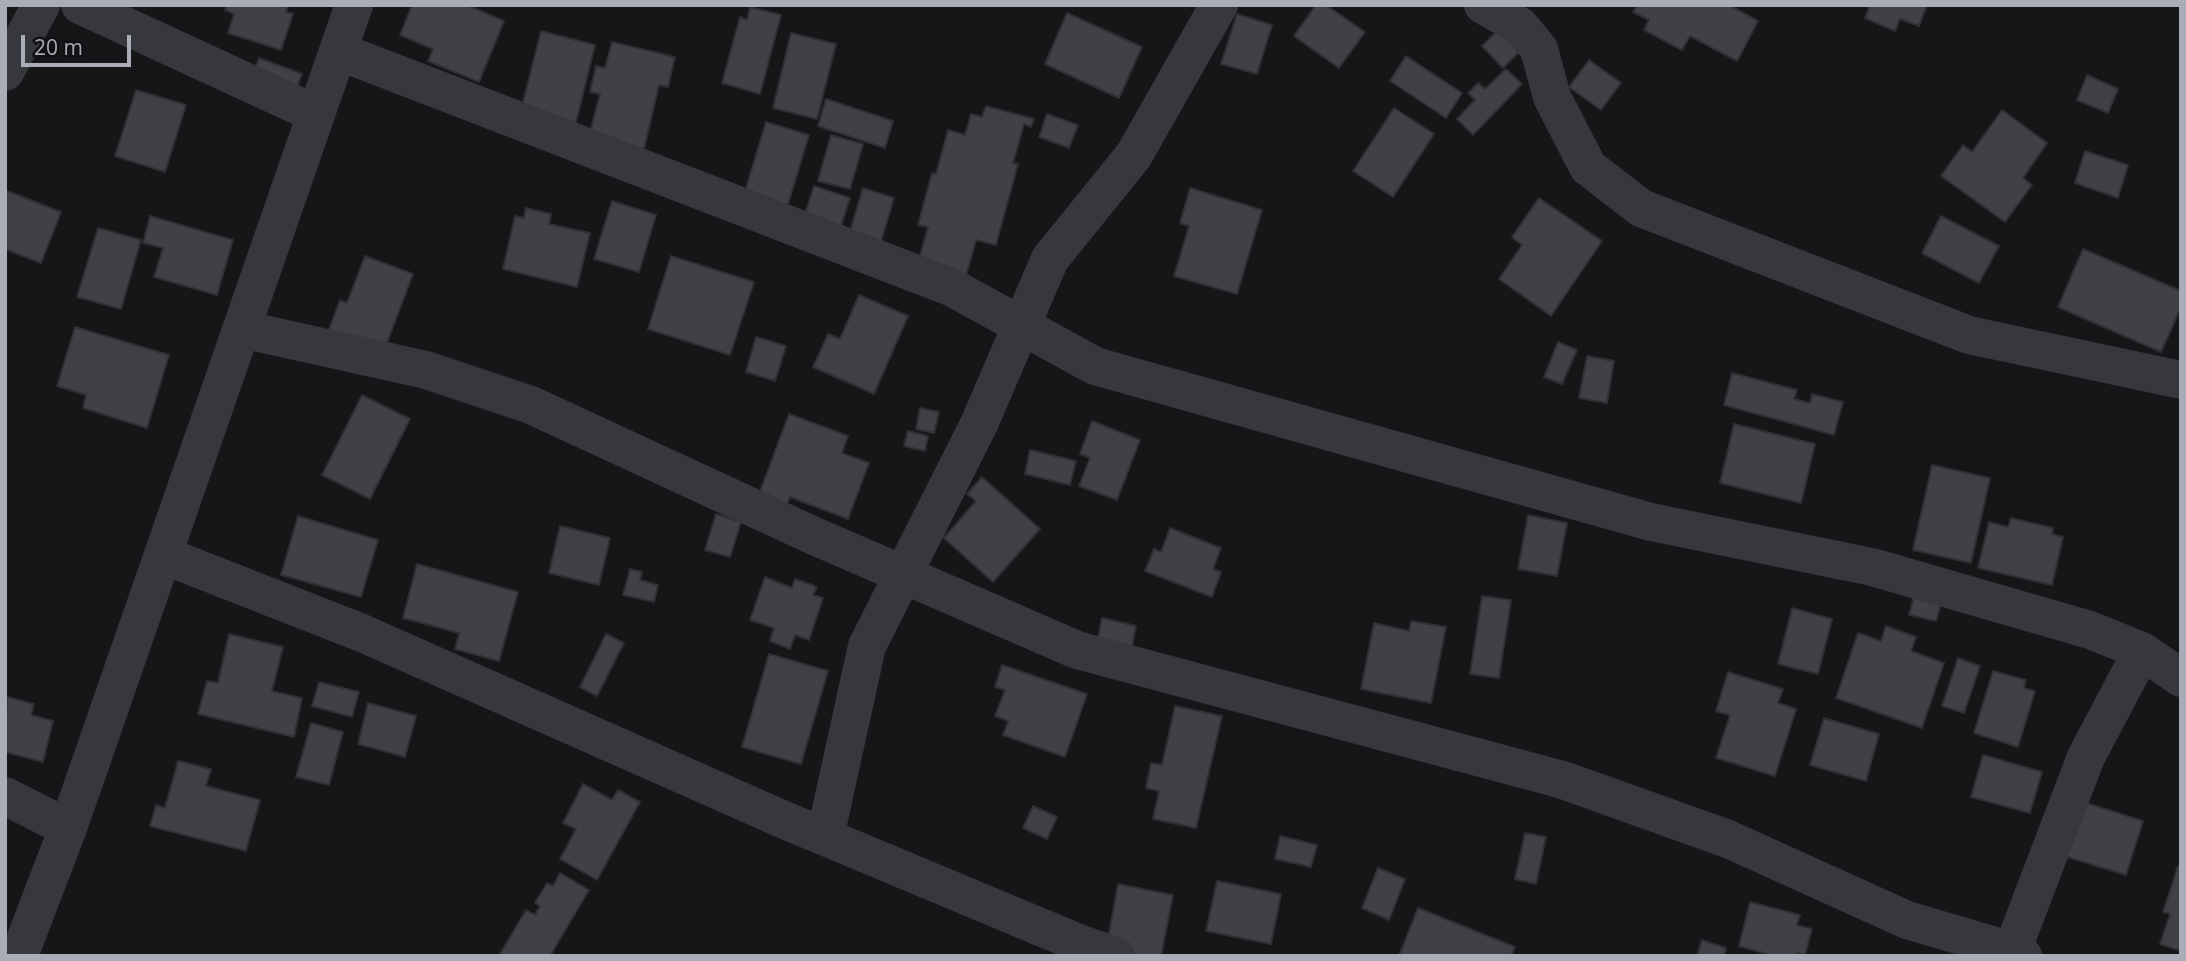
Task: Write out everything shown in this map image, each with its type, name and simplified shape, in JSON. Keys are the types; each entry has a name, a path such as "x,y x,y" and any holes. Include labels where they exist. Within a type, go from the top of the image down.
{"street":[{"path":"5,72 41,5"},
{"path":"80,5 316,114"},
{"path":"19,956 68,828 354,5"},
{"path":"825,838 867,646 979,424 1050,259 1134,155 1219,5"},
{"path":"1483,5 1520,26 1539,49 1552,97 1588,167 1641,208 1969,335 2181,380"},
{"path":"338,51 953,288 1095,366 1651,522 1872,567 2090,630 2142,652 2181,678"},
{"path":"241,329 426,370 531,405 812,534 1077,650 1563,779 1728,839 1907,919 2017,953 2086,757 2142,652"},
{"path":"163,555 362,633 825,838 1116,956"},
{"path":"5,796 68,828"}],"building":[{"path":"227,5 288,5 286,12 293,14 281,50 228,33 234,14 225,10"},
{"path":"412,5 467,5 504,21 479,82 428,61 433,49 400,35"},
{"path":"1316,5 1326,5 1365,32 1339,68 1294,36"},
{"path":"1637,5 1729,5 1758,21 1737,61 1690,36 1682,50 1644,30 1649,20 1633,12"},
{"path":"1870,5 1927,5 1919,26 1900,19 1895,31 1865,18"},
{"path":"750,7 781,15 760,94 722,83 740,17 747,20"},
{"path":"1067,13 1142,47 1119,98 1045,64"},
{"path":"1237,14 1272,25 1257,74 1221,64"},
{"path":"1501,27 1522,49 1503,68 1482,46"},
{"path":"541,31 595,45 571,143 516,130"},
{"path":"791,33 836,44 817,119 773,108"},
{"path":"612,42 675,57 668,87 659,85 644,149 589,136 600,94 590,92 596,66 605,68"},
{"path":"1406,56 1462,93 1446,118 1390,81"},
{"path":"259,58 302,74 290,106 247,89"},
{"path":"1589,60 1621,83 1601,110 1569,87"},
{"path":"1506,69 1522,84 1473,135 1457,119 1475,100 1468,93 1478,83 1485,89"},
{"path":"2087,75 2118,89 2108,113 2077,100"},
{"path":"136,90 186,105 165,172 115,156"},
{"path":"826,99 893,121 885,148 818,126"},
{"path":"986,106 1034,119 1031,127 1024,124 1013,163 1018,164 996,245 976,240 964,283 916,271 928,227 918,225 932,173 936,174 948,130 965,135 971,114 982,117"},
{"path":"1394,108 1434,134 1393,197 1353,171"},
{"path":"2002,110 2047,143 2023,178 2032,185 2005,222 1941,176 1963,145 1972,152"},
{"path":"1047,114 1078,125 1069,148 1039,137"},
{"path":"766,122 809,135 786,211 743,198"},
{"path":"831,135 863,144 850,189 818,181"},
{"path":"2085,151 2128,165 2118,198 2075,183"},
{"path":"814,186 850,198 837,238 801,226"},
{"path":"863,188 894,198 876,258 845,248"},
{"path":"1190,188 1262,210 1237,294 1174,276 1189,226 1180,223"},
{"path":"5,190 61,212 41,263 5,249"},
{"path":"1539,198 1602,241 1551,316 1499,279 1522,245 1512,237"},
{"path":"612,201 656,215 639,272 594,259"},
{"path":"526,208 551,214 549,224 590,233 577,287 503,269 515,216 524,218"},
{"path":"150,216 233,240 217,295 154,277 163,248 143,243"},
{"path":"1941,216 1999,246 1979,283 1922,253"},
{"path":"98,228 141,240 121,309 77,297"},
{"path":"2083,249 2181,291 2181,307 2161,352 2058,307"},
{"path":"365,256 413,274 382,356 327,335 340,300 347,303"},
{"path":"671,256 754,282 730,355 648,329"},
{"path":"859,295 908,316 874,394 813,367 828,334 840,339"},
{"path":"75,327 169,355 147,428 83,408 86,395 57,386"},
{"path":"756,337 786,346 775,381 746,372"},
{"path":"1558,342 1577,350 1562,384 1544,377"},
{"path":"1587,356 1614,361 1607,403 1579,398"},
{"path":"1732,373 1797,390 1794,399 1810,403 1812,394 1843,402 1834,435 1724,405"},
{"path":"362,395 410,419 370,499 322,475"},
{"path":"920,408 939,412 934,433 916,429"},
{"path":"789,414 848,436 842,453 869,463 848,519 790,497 784,513 756,502"},
{"path":"1092,421 1140,440 1117,500 1079,486 1090,458 1080,454"},
{"path":"1734,424 1815,444 1801,503 1720,483"},
{"path":"908,431 928,436 925,451 904,446"},
{"path":"1030,450 1076,461 1070,485 1025,474"},
{"path":"1932,465 1990,478 1971,563 1913,550"},
{"path":"982,477 1040,529 993,582 944,538 976,501 967,494"},
{"path":"716,514 741,522 730,557 705,550"},
{"path":"1528,515 1567,523 1557,576 1518,569"},
{"path":"298,516 378,540 361,597 281,575"},
{"path":"2011,518 2053,528 2052,534 2063,537 2052,585 1978,568 1989,522 2008,527"},
{"path":"560,526 610,538 599,585 549,573"},
{"path":"1170,528 1221,548 1213,569 1221,572 1212,597 1145,571 1154,549 1161,552"},
{"path":"417,564 518,592 499,661 455,649 459,633 403,618"},
{"path":"630,569 642,572 640,580 658,585 654,602 623,595"},
{"path":"765,577 792,588 795,579 817,587 813,595 823,598 809,640 795,635 790,649 770,641 774,628 750,620"},
{"path":"1915,592 1942,600 1936,621 1909,615"},
{"path":"1482,596 1511,600 1499,678 1470,674"},
{"path":"1792,608 1832,619 1818,674 1778,664"},
{"path":"1102,618 1136,626 1131,652 1097,644"},
{"path":"1411,621 1446,627 1431,703 1361,689 1374,623 1409,631"},
{"path":"1886,626 1916,637 1911,651 1944,663 1922,728 1836,698 1858,633 1881,641"},
{"path":"229,634 283,647 272,691 302,698 294,737 198,714 207,681 218,683"},
{"path":"606,634 624,643 597,696 580,687"},
{"path":"769,654 828,671 801,764 742,747"},
{"path":"1958,658 1980,666 1964,713 1942,706"},
{"path":"1002,665 1087,694 1065,757 1003,735 1008,721 995,716 1005,690 995,687"},
{"path":"1993,671 2026,680 2024,688 2035,691 2018,747 1974,733"},
{"path":"1728,672 1783,689 1778,703 1796,709 1775,776 1716,758 1730,715 1716,711"},
{"path":"319,682 359,692 352,717 312,706"},
{"path":"7,697 34,704 31,715 53,721 43,762 5,752"},
{"path":"368,703 416,716 405,757 358,744"},
{"path":"1175,706 1222,716 1196,828 1153,819 1159,791 1146,788 1151,763 1162,765"},
{"path":"1824,718 1879,734 1866,781 1810,765"},
{"path":"311,723 343,732 329,785 296,777"},
{"path":"1983,755 2042,772 2030,813 1971,797"},
{"path":"178,761 211,769 206,786 260,800 246,851 150,826 156,805 165,808"},
{"path":"583,784 612,800 618,790 640,802 597,880 560,859 576,829 563,823"},
{"path":"2077,800 2143,821 2126,875 2061,855"},
{"path":"1033,806 1057,817 1047,839 1023,828"},
{"path":"1525,833 1546,837 1536,884 1515,879"},
{"path":"1280,836 1317,845 1311,867 1275,859"},
{"path":"2178,866 2181,867 2181,951 2160,944 2170,914 2163,912"},
{"path":"1378,868 1405,879 1389,920 1362,908"},
{"path":"560,873 589,890 550,956 499,956 526,910 535,915 540,906 535,903 547,883 553,886"},
{"path":"1217,881 1281,894 1271,944 1206,931"},
{"path":"1118,884 1173,895 1161,956 1105,956"},
{"path":"1750,902 1800,915 1797,925 1812,929 1805,955 1797,953 1797,956 1766,956 1767,954 1739,946"},
{"path":"1418,908 1515,947 1511,956 1399,956"},
{"path":"1702,940 1726,948 1724,956 1697,956"}]}
